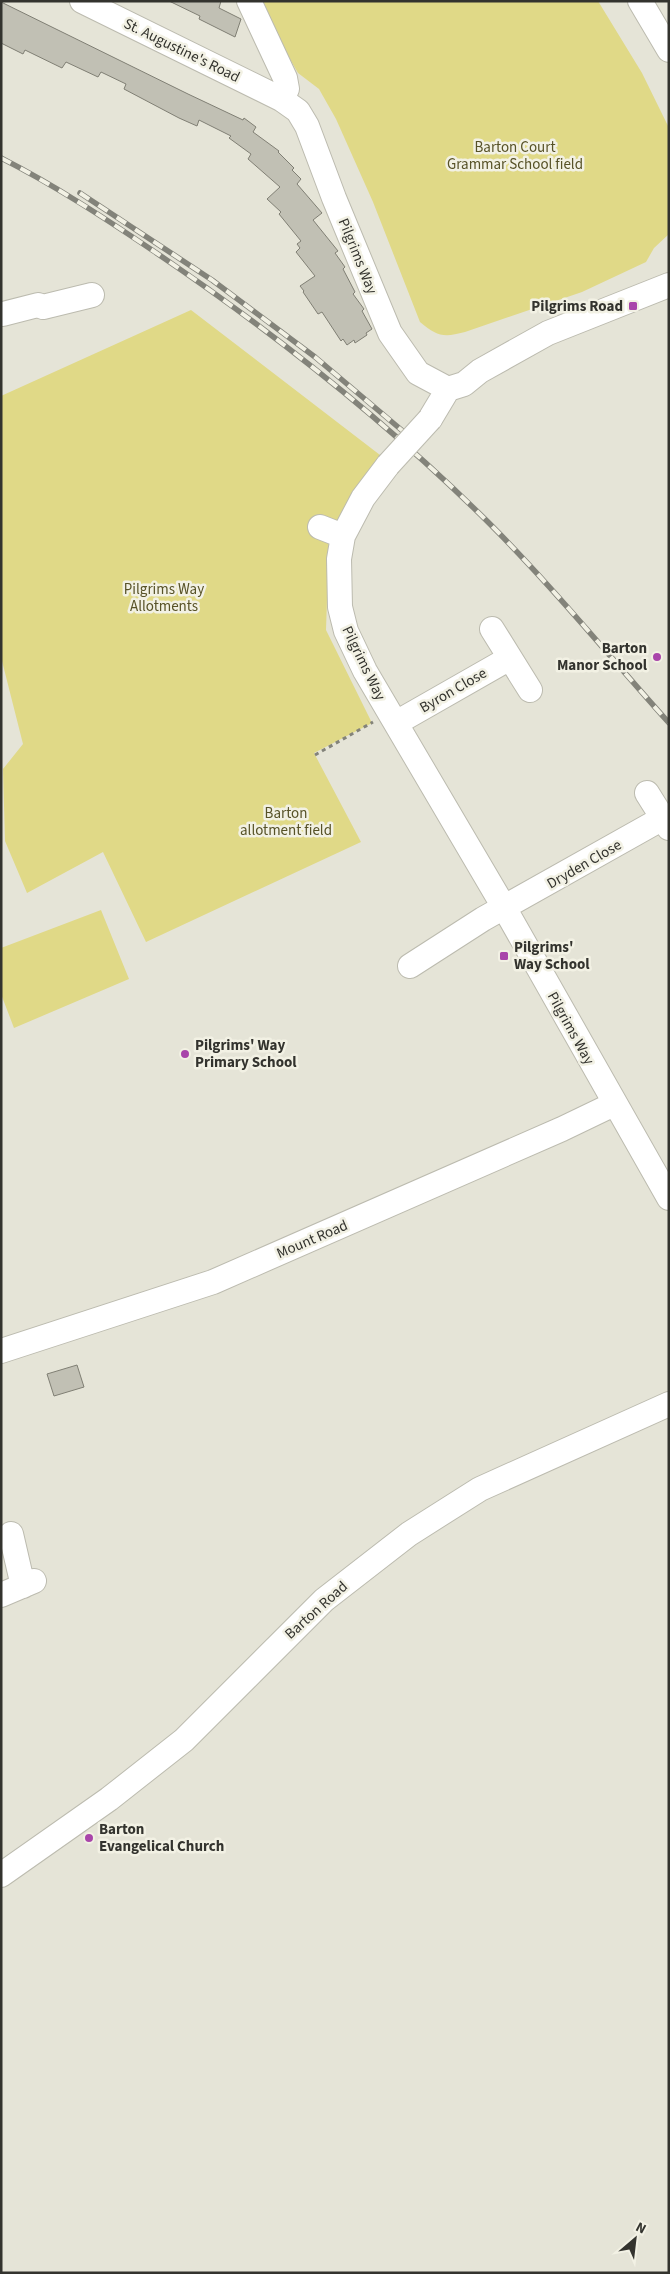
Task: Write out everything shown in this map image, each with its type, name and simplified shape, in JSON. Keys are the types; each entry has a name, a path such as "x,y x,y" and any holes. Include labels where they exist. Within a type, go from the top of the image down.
{"street":[{"name":"St. Augustine's Road","path":"82,1 281,99"},
{"path":"249,1 285,78 287,89 281,99"},
{"path":"640,1 669,50"},
{"name":"Pilgrims Way","path":"281,99 298,112 307,126 334,198 390,333 418,374 448,389 430,419 388,465 363,498 344,536 339,559 340,607 350,639 365,671 669,1198"},
{"path":"448,389 464,384 480,371 548,333 637,303 669,286"},
{"path":"2,313 38,304 43,308 92,295"},
{"path":"320,527 344,536"},
{"path":"492,629 530,690"},
{"name":"Byron Close","path":"392,718 510,658"},
{"name":"Dryden Close","path":"410,966 483,919 666,823 647,793"},
{"name":"Mount Road","path":"1,1352 213,1282 562,1129 614,1104"},
{"name":"Barton Road","path":"1,1875 109,1799 184,1740 324,1600 409,1534 480,1489 669,1404"},
{"path":"1,1595 28,1583 11,1534"}],"path":[{"path":"314,755 392,718"}],"green space":[{"name":"Barton Court Grammar School field","path":"261,1 598,1 642,73 669,128 669,234 654,248 646,262 582,292 465,332 451,335 436,333 420,322 373,202 336,119 319,89 298,73 270,25"},
{"name":"Pilgrims Way Allotments","path":"191,310 380,455 329,539 326,630 372,723 314,753 361,842 146,942 103,852 27,893 5,841 3,769 23,744 1,657 1,396"},
{"path":"101,910 129,979 14,1028 1,994 1,948"}],"building":[{"path":"169,1 221,1 219,8 241,19 235,37 199,19 200,16"},
{"path":"1,2 188,94 243,120 244,118 256,127 253,132 279,151 294,168 292,170 301,179 297,184 322,213 313,220 338,251 335,253 345,267 343,269 355,292 353,294 364,309 362,311 372,329 366,333 367,335 355,343 354,340 347,345 343,339 341,341 322,312 318,314 303,292 300,286 315,276 296,252 300,248 297,244 301,241 279,214 281,212 267,199 280,187 248,159 251,154 229,138 231,136 199,120 197,126 179,118 124,89 126,84 101,72 98,77 66,62 62,68 25,50 23,54 1,43"},
{"path":"77,1365 84,1387 54,1396 47,1374"}],"railway":[{"path":"1,158 78,202 197,281 241,312 369,413 449,485 512,546 669,723"},
{"path":"80,193 212,280 315,357 411,438"}],"place":[{"name":"Pilgrims Road","path":"633,306"},
{"name":"Barton Manor School","path":"657,657"},
{"name":"Pilgrims' Way School","path":"504,956"},
{"name":"Pilgrims' Way Primary School","path":"185,1054"},
{"name":"Barton Evangelical Church","path":"89,1838"}],"park label":[{"name":"Barton allotment field","path":"286,822"}]}
